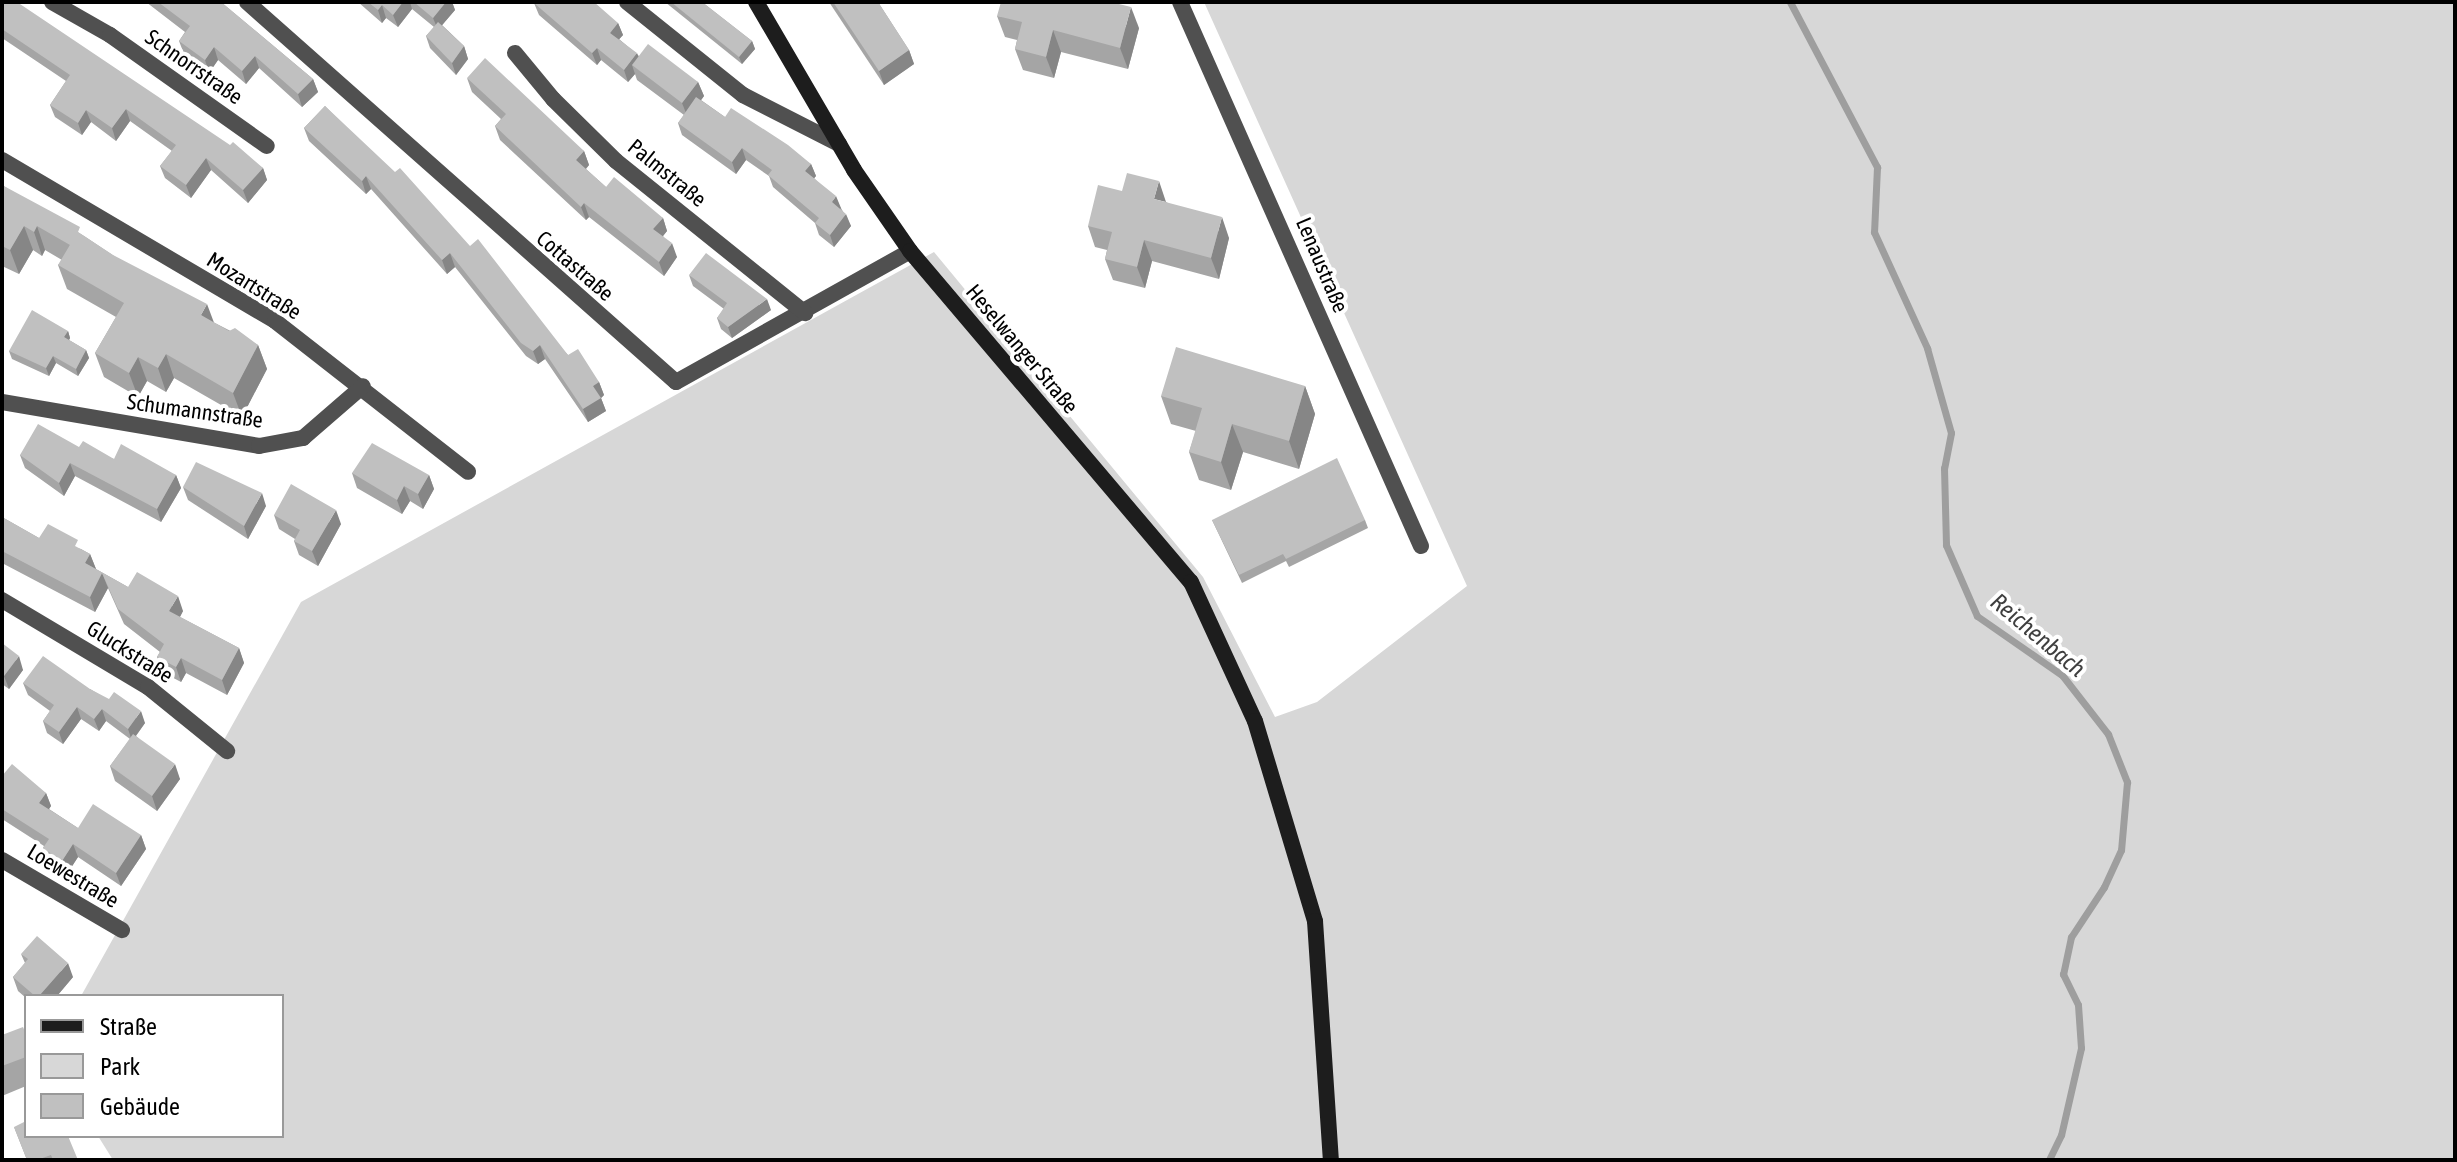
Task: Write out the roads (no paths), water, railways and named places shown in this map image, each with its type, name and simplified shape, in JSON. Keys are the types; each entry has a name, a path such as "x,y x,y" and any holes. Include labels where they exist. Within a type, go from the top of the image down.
{"street":[{"name":"Schnorrstraße","path":"52,2 110,35 267,146"},
{"name":"Cottastraße","path":"247,2 676,382 805,313 910,251"},
{"path":"627,2 743,95 839,144"},
{"name":"Heselwanger Straße","path":"756,2 839,144 910,251 1191,582 1255,721 1315,921 1331,1160"},
{"name":"Lenaustraße","path":"1180,2 1421,546"},
{"name":"Palmstraße","path":"515,53 553,99 616,161 805,313"},
{"name":"Mozartstraße","path":"2,160 275,321 363,386 468,472"},
{"name":"Schumannstraße","path":"2,402 259,446 303,438 363,386"},
{"name":"Gluckstraße","path":"2,600 148,687 227,751"},
{"name":"Loewestraße","path":"2,860 122,930"}],"waterway":[{"name":"Reichenbach","path":"1790,2 1877,167 1874,232 1927,348 1951,433 1944,468 1946,545 1977,616 2062,675 2108,734 2127,782 2121,850 2104,887 2071,937 2063,974 2078,1005 2081,1048 2061,1135 2049,1160"}]}
